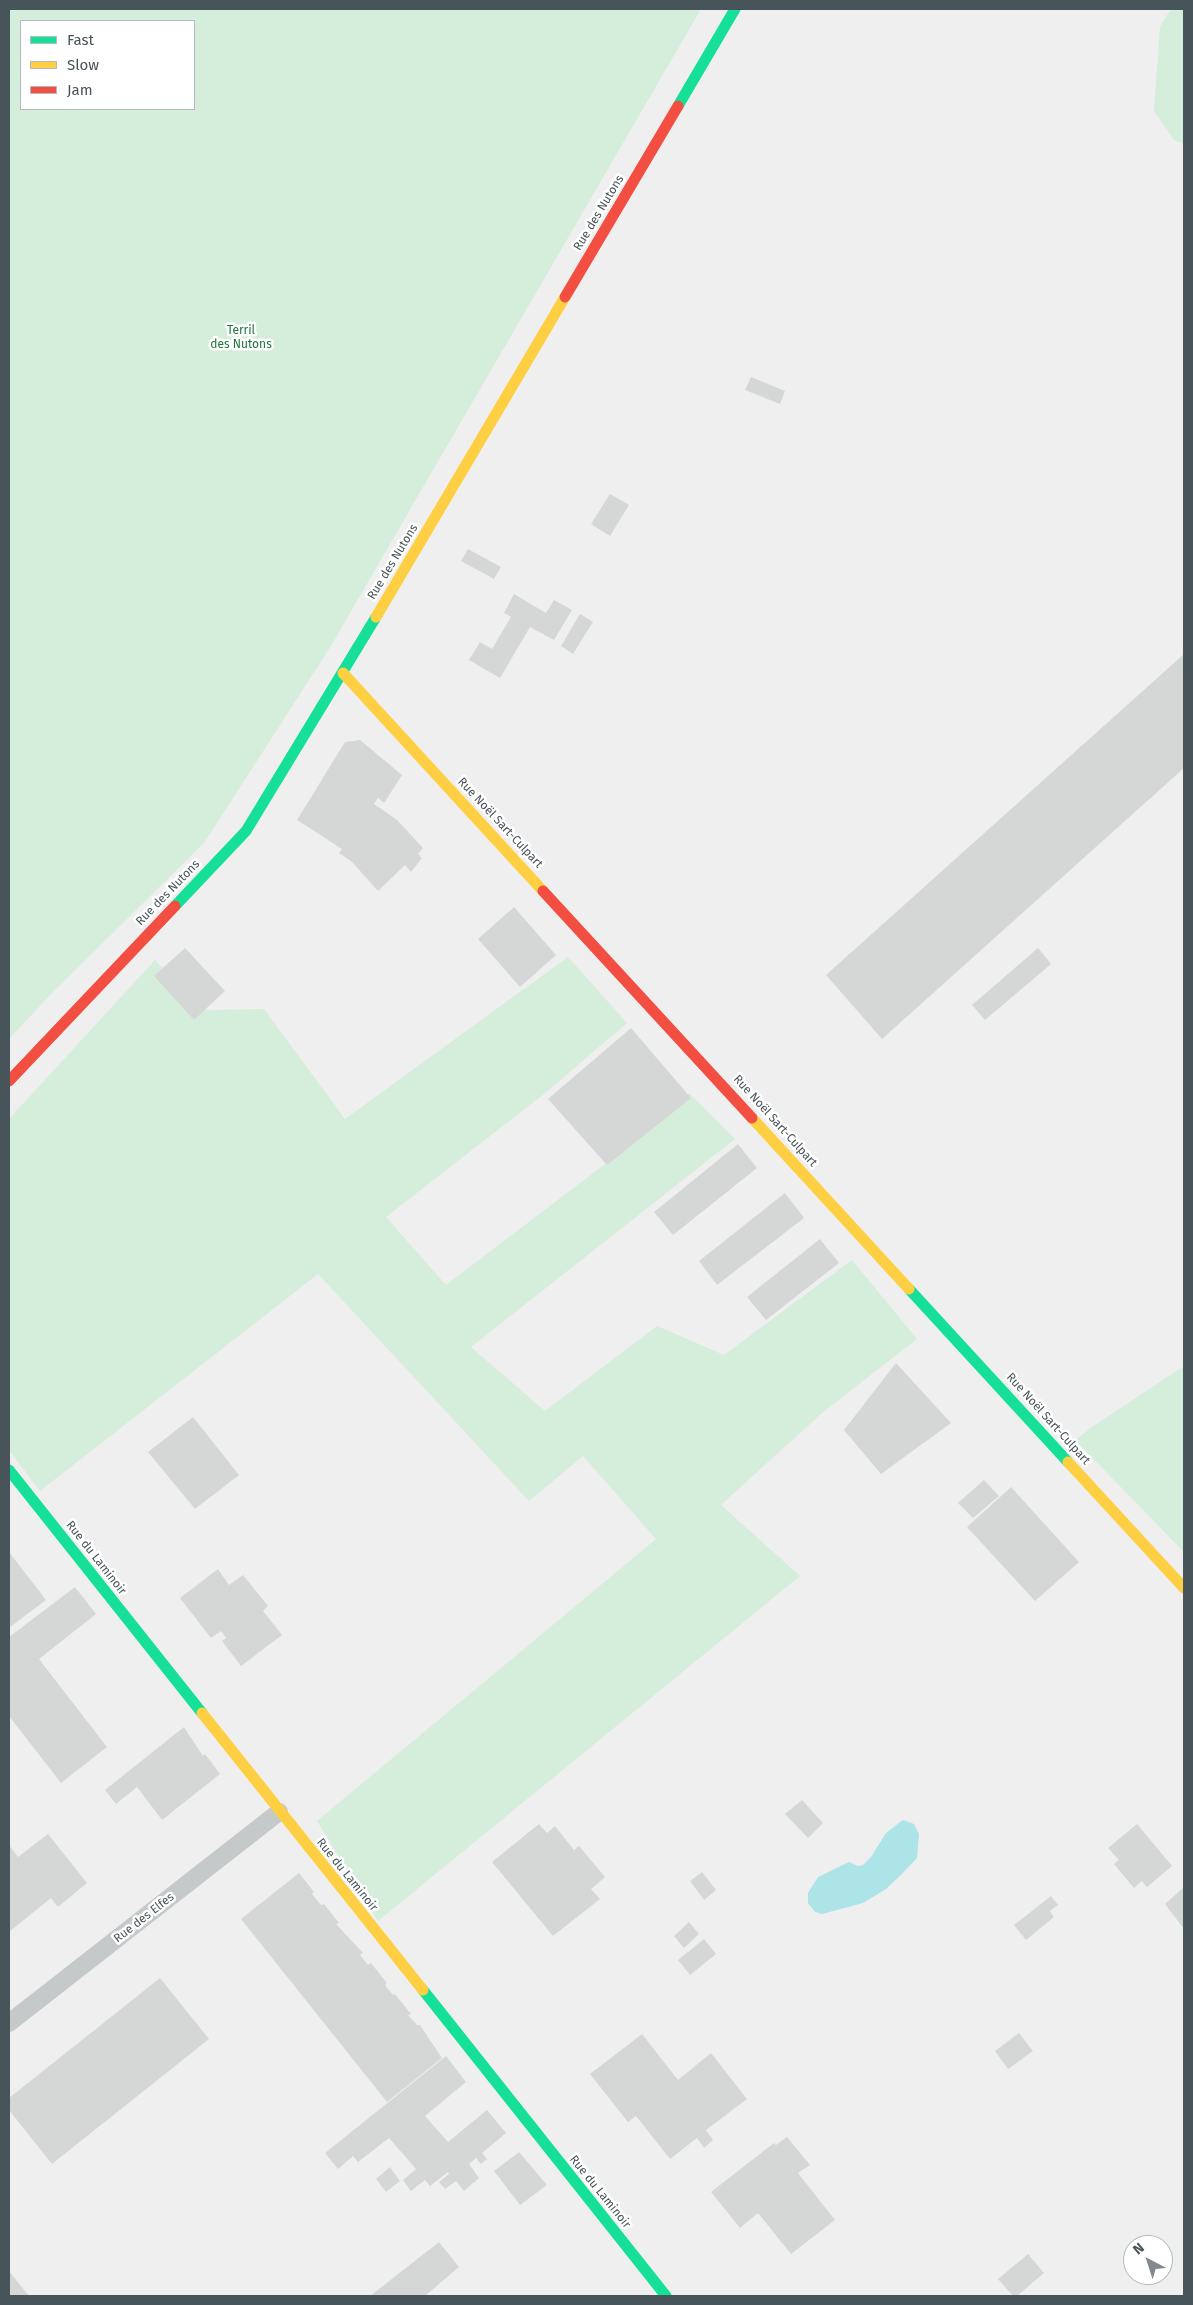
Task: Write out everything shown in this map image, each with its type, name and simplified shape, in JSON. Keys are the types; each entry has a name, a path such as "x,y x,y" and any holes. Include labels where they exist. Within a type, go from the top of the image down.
{"street":[{"name":"Rue des Nutons","path":"9,1081 246,831 343,673 735,9"},
{"name":"Rue Noël Sart-Culpart","path":"343,673 1184,1588"},
{"name":"Rue du Laminoir","path":"9,1470 279,1812 666,2296"}],"lane":[{"name":"Rue des Elfes","path":"9,2023 279,1812"}],"green space":[{"name":"Terril des Nutons","path":"9,9 701,9 329,649 204,843 51,994 9,1039"},
{"path":"1171,9 1184,9 1184,144 1174,140 1154,111 1160,27"},
{"path":"568,957 627,1023 544,1094 386,1217 446,1285 605,1164 689,1093 735,1139 471,1347 545,1411 657,1326 724,1355 852,1260 917,1339 822,1413 721,1505 800,1576 378,1921 317,1821 656,1539 583,1456 529,1501 318,1274 40,1491 9,1450 9,1119 155,960 203,1010 264,1009 345,1119"},
{"path":"1184,1366 1184,1552 1075,1440"}],"water":[{"path":"903,1820 914,1824 919,1834 917,1858 902,1874 886,1889 863,1903 822,1914 815,1912 808,1903 808,1893 818,1877 849,1862 858,1866 863,1865 871,1857 886,1833"}],"building":[{"path":"751,377 785,391 780,404 745,390"},
{"path":"610,494 629,505 610,536 591,524"},
{"path":"468,549 501,567 494,579 461,561"},
{"path":"514,594 546,613 554,600 572,610 554,640 530,627 500,678 469,660 480,642 492,649 511,617 504,613"},
{"path":"580,614 593,622 573,654 561,646"},
{"path":"1184,654 1184,768 882,1039 826,975"},
{"path":"360,740 402,775 384,803 378,798 374,804 397,820 423,848 418,854 422,858 411,872 405,865 378,891 352,862 339,853 342,849 297,820 345,742"},
{"path":"514,907 556,955 520,987 478,939"},
{"path":"185,948 225,991 194,1020 154,976"},
{"path":"1038,948 1051,964 985,1020 972,1005"},
{"path":"631,1028 691,1098 607,1165 548,1099"},
{"path":"738,1144 757,1168 673,1235 654,1212"},
{"path":"785,1193 804,1218 717,1285 699,1261"},
{"path":"820,1239 839,1263 766,1320 747,1297"},
{"path":"896,1363 951,1423 881,1474 844,1430"},
{"path":"193,1417 239,1475 195,1509 148,1452"},
{"path":"984,1480 999,1496 973,1518 958,1503"},
{"path":"1011,1487 1079,1562 1035,1601 967,1527"},
{"path":"9,1552 46,1600 9,1628"},
{"path":"218,1569 229,1585 243,1575 268,1606 263,1611 282,1635 241,1666 222,1641 226,1638 221,1631 211,1638 180,1598"},
{"path":"75,1587 96,1614 39,1659 107,1747 61,1783 9,1716 9,1637"},
{"path":"184,1727 203,1756 205,1754 220,1774 162,1820 137,1787 116,1804 105,1790"},
{"path":"802,1800 823,1823 808,1838 785,1814"},
{"path":"539,1824 547,1833 555,1826 574,1850 579,1846 605,1877 591,1889 600,1899 553,1936 492,1862"},
{"path":"1137,1824 1172,1866 1147,1887 1142,1881 1134,1888 1114,1864 1119,1860 1108,1848"},
{"path":"48,1834 87,1883 58,1907 51,1898 9,1932 9,1845 18,1857"},
{"path":"702,1872 716,1890 704,1900 690,1881"},
{"path":"299,1873 314,1892 312,1894 321,1905 324,1904 339,1923 336,1924 363,1953 360,1955 368,1965 371,1963 387,1983 385,1985 411,2014 408,2015 417,2025 420,2025 442,2058 387,2102 241,1919"},
{"path":"1184,1887 1184,1929 1165,1904"},
{"path":"1051,1896 1058,1905 1050,1911 1054,1917 1026,1940 1014,1925"},
{"path":"689,1922 699,1934 684,1948 674,1936"},
{"path":"704,1939 716,1954 690,1975 678,1960"},
{"path":"160,1978 209,2039 52,2164 9,2110 9,2098"},
{"path":"1019,2033 1033,2051 1008,2069 995,2051"},
{"path":"642,2034 678,2080 711,2053 747,2099 706,2130 713,2140 704,2148 697,2138 670,2159 636,2116 628,2122 590,2074"},
{"path":"446,2056 466,2082 425,2116 448,2142 487,2110 506,2133 482,2153 487,2159 481,2164 476,2158 469,2164 479,2178 464,2191 456,2181 445,2189 439,2182 449,2174 448,2172 430,2186 425,2180 411,2191 403,2180 416,2169 389,2138 358,2162 353,2156 338,2169 325,2153"},
{"path":"787,2137 810,2165 798,2173 835,2220 791,2254 758,2213 740,2228 711,2192 774,2143 776,2145"},
{"path":"519,2152 547,2185 520,2205 494,2171"},
{"path":"390,2167 400,2181 386,2192 376,2179"},
{"path":"439,2242 459,2267 425,2296 370,2296"},
{"path":"1028,2254 1044,2273 1017,2296 1013,2296 998,2279"},
{"path":"9,2271 29,2296 9,2296"}],"traffic: fast":[{"path":"678,106 735,9"},
{"path":"175,906 246,831 376,617"},
{"path":"909,1289 1068,1462"},
{"path":"9,1470 202,1713"},
{"path":"423,1990 666,2296"}],"traffic: slow":[{"path":"376,617 565,297"},
{"path":"343,673 543,891"},
{"path":"752,1118 909,1289"},
{"path":"1068,1462 1184,1588"},
{"path":"202,1713 423,1990"}],"traffic: jam":[{"path":"565,297 678,106"},
{"path":"543,891 752,1118"},
{"path":"9,1081 175,906"}]}
